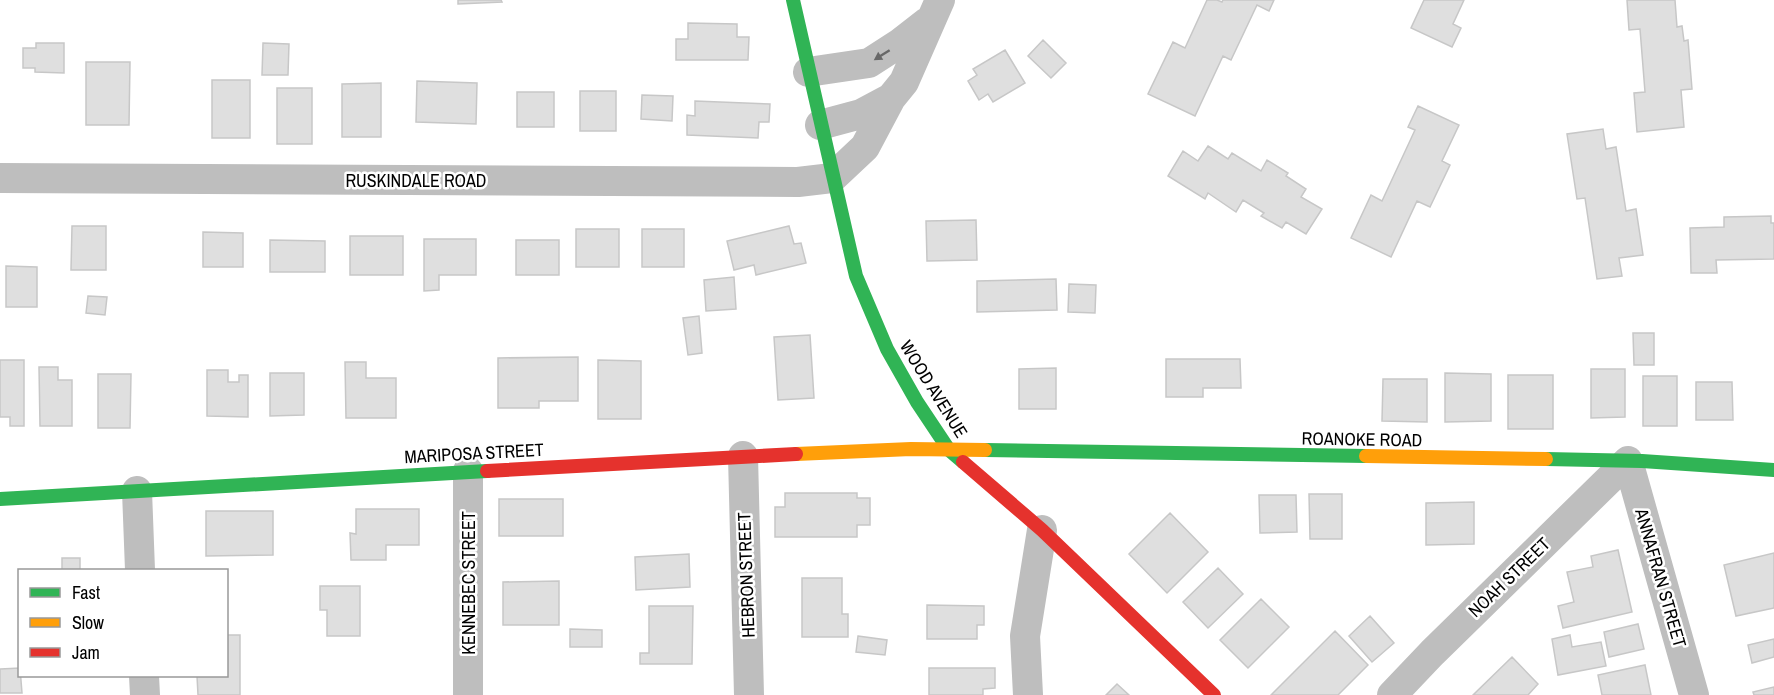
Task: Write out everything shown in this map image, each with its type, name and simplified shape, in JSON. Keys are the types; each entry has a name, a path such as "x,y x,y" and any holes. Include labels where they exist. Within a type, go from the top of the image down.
{"street":[{"name":"WOOD AVENUE","path":"793,0 856,276 887,349 917,402 949,450 1042,530 1214,695"},
{"path":"808,72 869,63 900,44 935,10"},
{"path":"832,178 865,147 891,98 904,82 935,10"},
{"path":"820,125 861,114 891,98"},
{"name":"RUSKINDALE ROAD","path":"0,178 798,182 832,178"},
{"name":"MARIPOSA STREET","path":"0,499 743,456 910,449 949,450"},
{"name":"ROANOKE ROAD","path":"949,450 1628,461 1774,470"},
{"name":"HEBRON STREET","path":"743,456 749,695"},
{"name":"NOAH STREET","path":"1392,695 1628,461"},
{"name":"ANNAFRAN STREET","path":"1628,461 1694,695"},
{"name":"KENNEBEC STREET","path":"468,471 468,695"},
{"path":"137,491 140,569"},
{"path":"1028,695 1026,636 1042,530"},
{"path":"144,677 145,695"}],"building":[{"path":"458,0 501,0 502,2 458,4"},
{"path":"1207,0 1222,2 1223,0 1274,0 1269,11 1257,5 1231,60 1223,56 1195,116 1148,94 1173,42 1185,48"},
{"path":"1424,0 1464,0 1453,24 1461,28 1452,47 1411,28"},
{"path":"1627,0 1675,0 1677,27 1682,26 1684,41 1688,40 1692,89 1681,90 1684,127 1637,132 1634,93 1645,92 1640,29 1629,30"},
{"path":"688,23 737,24 737,37 749,37 748,60 676,60 676,39 688,39"},
{"path":"1043,40 1066,63 1051,78 1028,56"},
{"path":"36,43 64,43 64,73 35,72 35,68 23,68 23,48 36,48"},
{"path":"263,43 289,44 288,75 262,75"},
{"path":"1005,50 1025,83 993,102 988,94 979,100 968,81 977,75 973,69"},
{"path":"86,62 130,62 129,125 86,125"},
{"path":"212,80 250,80 250,138 212,138"},
{"path":"417,81 477,83 476,124 416,122"},
{"path":"381,83 381,137 342,137 342,84"},
{"path":"277,88 312,88 312,144 277,144"},
{"path":"580,91 616,91 616,131 580,131"},
{"path":"517,92 554,92 554,127 517,127"},
{"path":"642,95 673,96 672,121 641,119"},
{"path":"695,101 770,104 769,122 759,122 758,138 687,135 687,115 695,116"},
{"path":"1418,106 1459,125 1442,161 1450,165 1430,207 1417,201 1391,257 1351,238 1371,195 1382,201 1415,130 1408,127"},
{"path":"1603,129 1606,149 1616,147 1626,211 1636,209 1643,255 1619,258 1622,276 1597,279 1585,198 1577,199 1567,134"},
{"path":"1208,146 1228,159 1232,153 1261,171 1267,160 1288,173 1286,176 1306,189 1301,197 1322,209 1306,234 1286,222 1282,228 1261,216 1264,213 1243,200 1236,212 1208,193 1205,199 1168,176 1183,151 1198,161"},
{"path":"1771,216 1771,223 1774,223 1774,259 1716,260 1717,273 1691,273 1690,228 1724,227 1724,217"},
{"path":"976,220 977,260 927,261 926,221"},
{"path":"72,226 106,226 106,270 71,270"},
{"path":"789,226 794,244 801,243 806,263 756,275 754,265 734,270 727,241"},
{"path":"576,229 619,229 619,267 576,267"},
{"path":"642,229 684,229 684,267 642,267"},
{"path":"203,232 243,233 243,267 203,267"},
{"path":"350,236 403,236 403,275 350,275"},
{"path":"424,239 476,239 476,275 439,275 439,290 424,291"},
{"path":"270,240 325,241 325,272 270,272"},
{"path":"516,240 559,240 559,275 516,275"},
{"path":"6,266 37,267 37,307 6,307"},
{"path":"734,277 736,309 706,311 704,280"},
{"path":"1056,279 1057,310 977,312 977,281"},
{"path":"1069,284 1096,285 1095,313 1068,312"},
{"path":"88,296 107,297 105,315 86,313"},
{"path":"699,316 702,353 688,355 683,318"},
{"path":"1633,333 1654,333 1654,365 1634,365"},
{"path":"810,335 814,398 778,400 774,337"},
{"path":"578,357 578,401 539,401 539,408 498,408 498,358"},
{"path":"1166,359 1240,359 1241,388 1203,388 1203,397 1166,397"},
{"path":"0,360 24,360 24,426 10,426 10,417 0,417"},
{"path":"598,360 641,361 641,419 598,419"},
{"path":"345,362 366,362 366,378 396,378 396,418 346,418"},
{"path":"39,367 58,367 58,380 72,380 72,426 40,426"},
{"path":"1056,368 1056,409 1019,409 1019,369"},
{"path":"1591,369 1625,369 1625,417 1591,418"},
{"path":"207,370 228,370 228,382 239,382 239,375 248,375 248,417 207,416"},
{"path":"270,373 304,373 304,415 270,416"},
{"path":"1445,373 1491,374 1491,421 1445,422"},
{"path":"98,374 131,374 130,428 98,428"},
{"path":"1508,375 1553,375 1553,429 1508,429"},
{"path":"1643,376 1677,376 1677,426 1643,426"},
{"path":"1383,379 1427,379 1427,422 1382,421"},
{"path":"1696,382 1732,382 1733,420 1696,420"},
{"path":"785,493 857,493 857,498 870,498 870,525 857,525 857,537 775,537 775,507 785,507"},
{"path":"1309,494 1342,494 1342,539 1310,539"},
{"path":"1259,495 1296,495 1297,532 1260,533"},
{"path":"499,499 563,499 563,536 499,536"},
{"path":"1474,502 1474,544 1426,545 1426,503"},
{"path":"356,509 419,509 419,545 386,545 386,560 351,560 350,533 356,534"},
{"path":"206,511 273,511 273,555 206,556"},
{"path":"1170,513 1208,552 1167,593 1129,554"},
{"path":"1618,550 1632,612 1563,628 1558,606 1574,602 1567,572 1593,567 1591,556"},
{"path":"1774,553 1774,608 1736,616 1724,565"},
{"path":"689,554 690,587 636,590 635,557"},
{"path":"62,558 80,558 80,569 62,569"},
{"path":"1218,568 1243,594 1208,628 1183,602"},
{"path":"802,578 842,578 842,614 848,614 848,637 802,637"},
{"path":"559,581 559,625 503,625 503,582"},
{"path":"320,586 360,586 360,636 327,636 327,610 320,610"},
{"path":"1261,599 1289,627 1248,668 1220,640"},
{"path":"927,605 984,606 984,625 977,625 977,639 927,639"},
{"path":"649,606 693,606 692,664 640,664 640,653 649,653"},
{"path":"1370,616 1394,643 1372,662 1349,636"},
{"path":"1638,624 1644,649 1609,657 1604,632"},
{"path":"570,629 602,630 602,647 570,647"},
{"path":"1335,631 1368,665 1338,695 1271,695"},
{"path":"228,635 240,635 240,695 198,695 197,677 228,677"},
{"path":"1570,635 1572,647 1601,642 1606,666 1558,675 1552,639"},
{"path":"858,636 887,640 885,655 856,652"},
{"path":"1774,639 1774,657 1752,663 1748,645"},
{"path":"1512,657 1538,684 1528,695 1473,695"},
{"path":"1645,665 1651,695 1602,695 1598,675"},
{"path":"18,668 22,693 0,693 0,669"},
{"path":"929,668 995,668 995,688 983,689 983,695 929,695"},
{"path":"1117,684 1129,695 1106,695"},
{"path":"1774,687 1774,695 1754,695 1753,692"}],"traffic: fast":[{"path":"793,0 856,276 887,349 917,402 949,450 963,462"},
{"path":"985,450 1366,456"},
{"path":"1546,459 1642,461 1774,470"},
{"path":"0,499 487,471"}],"traffic: slow":[{"path":"796,454 911,449 985,450"},
{"path":"1366,456 1546,459"}],"traffic: jam":[{"path":"487,471 796,454"},
{"path":"963,462 1042,530 1214,695"}]}
